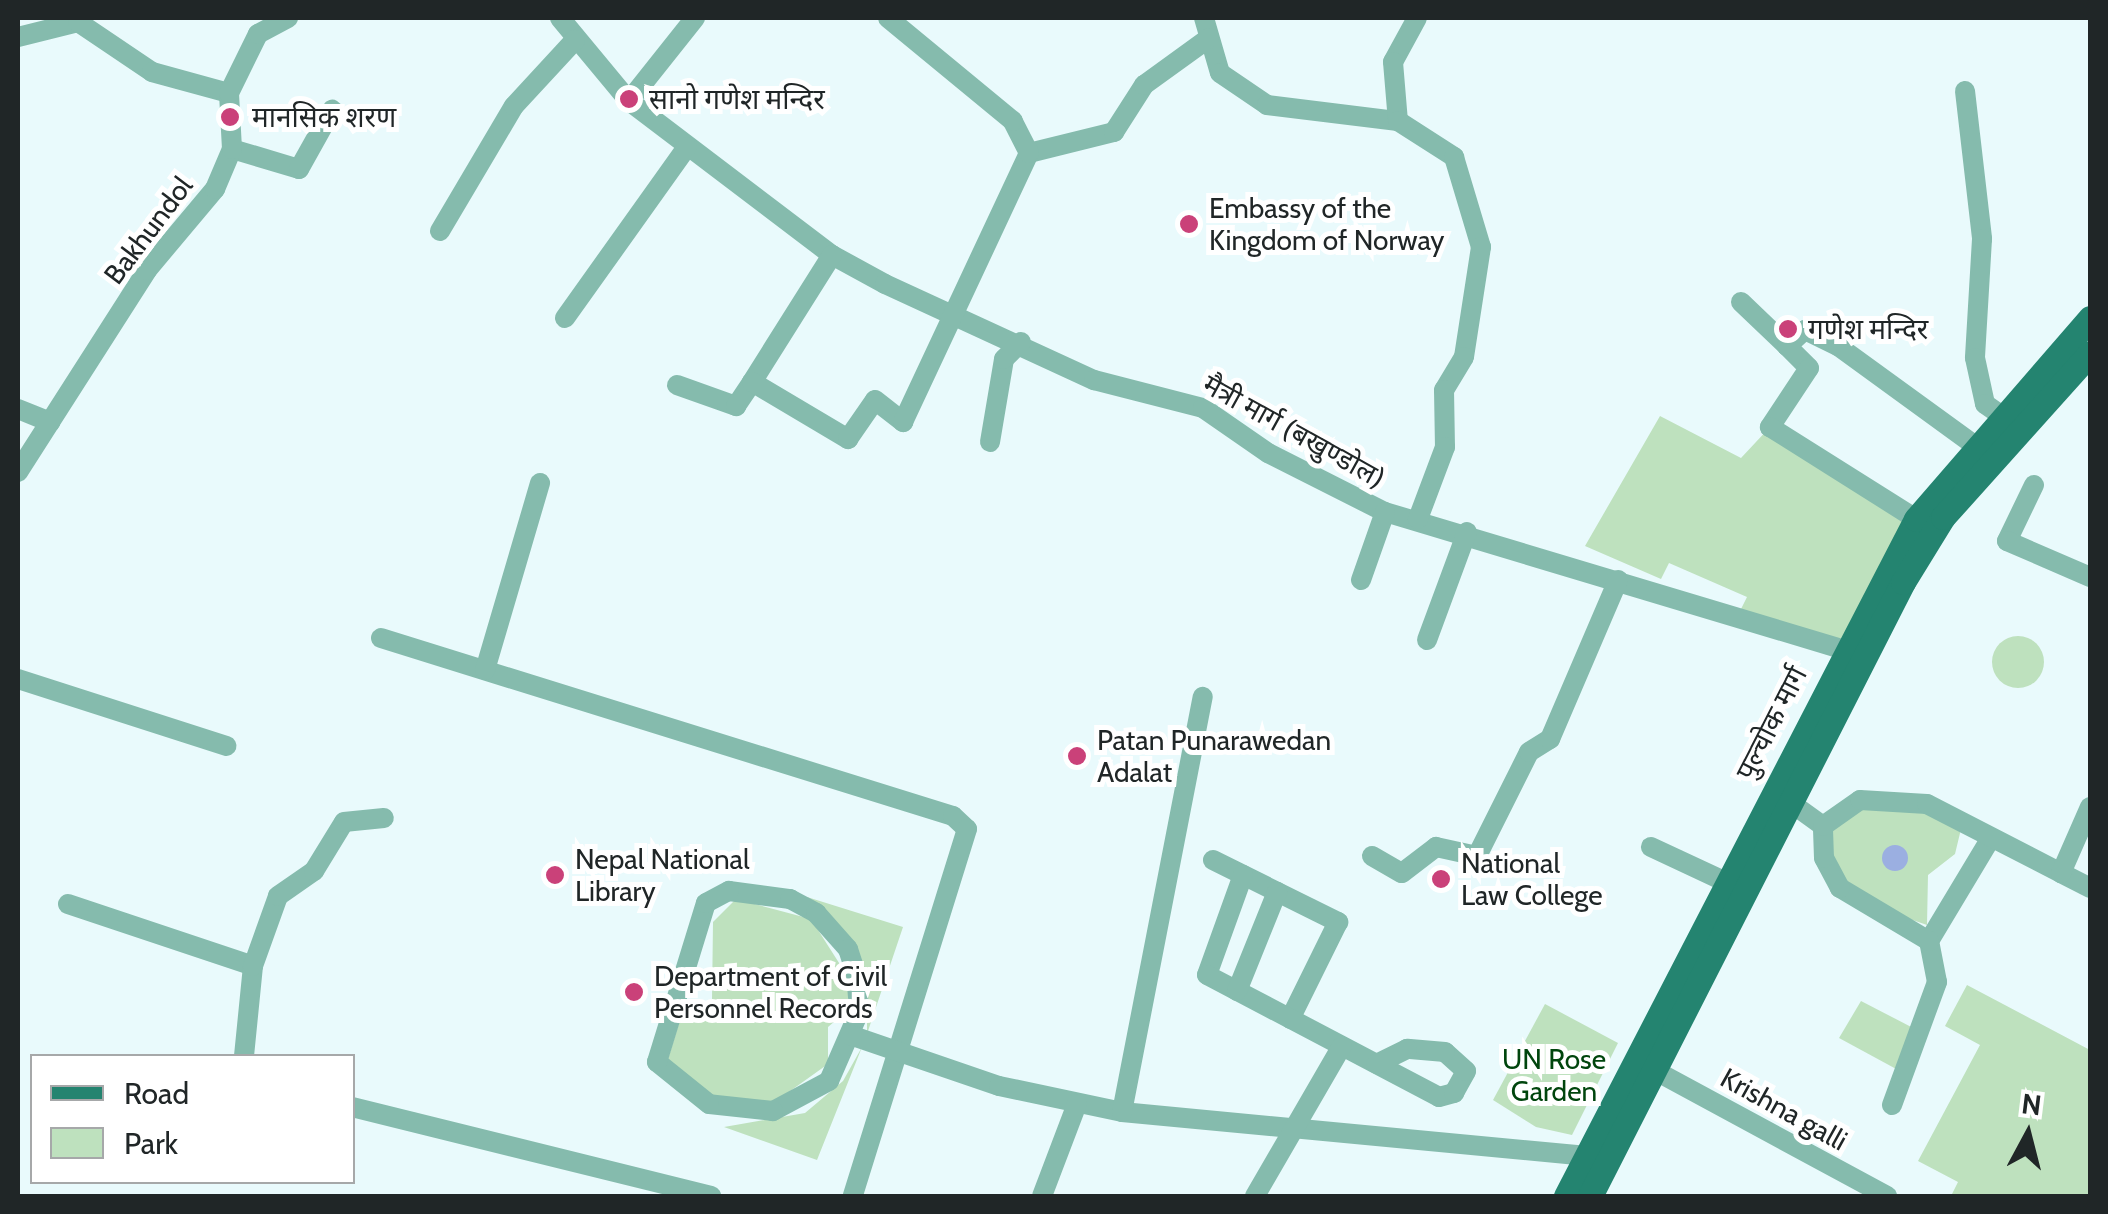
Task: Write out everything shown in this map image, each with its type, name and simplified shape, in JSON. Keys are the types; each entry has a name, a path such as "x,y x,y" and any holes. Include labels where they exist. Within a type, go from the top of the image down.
{"main road":[{"name":"पुल्चोक मार्ग","path":"1566,1196 1598,1157 1654,1070 1787,800 1916,518 2090,320"},
{"name":"पुल्चोक मार्ग","path":"1590,1196 1598,1157 1726,882 1853,652 1943,516 2090,353"}],"street":[{"name":"Bakhundol","path":"18,472 147,270 215,189 232,149 229,93 258,34 288,18"},
{"name":"मैत्री मार्ग (बखुण्डोल)","path":"560,18 628,101 832,255 1094,380 1203,408 1268,454 1386,512 1467,532 1853,652"},
{"path":"628,101 695,18"},
{"path":"888,18 1013,121 1029,153"},
{"path":"1398,121 1393,62 1417,18"},
{"path":"18,37 70,20 106,36 152,72 229,93"},
{"path":"1029,153 1114,132 1144,85 1206,28 1220,73 1267,105 1398,121 1454,158 1481,247 1472,328 1444,390 1445,447 1418,520"},
{"path":"440,231 514,106 575,40"},
{"path":"1965,91 1982,240 1976,358 1986,404 2005,418"},
{"path":"232,149 299,169 332,110"},
{"path":"565,318 687,147"},
{"path":"752,382 848,439 875,400 903,422 1029,153"},
{"path":"677,385 736,406 832,255"},
{"path":"1741,302 1809,368 1770,426 1916,518"},
{"path":"1787,346 1805,330 1838,346 1977,447"},
{"path":"990,442 1004,359 1021,342"},
{"path":"18,408 50,422"},
{"path":"485,670 540,483"},
{"path":"2034,485 2007,541 2090,578"},
{"path":"1361,580 1386,512"},
{"path":"1427,640 1467,532"},
{"path":"1372,856 1402,872 1436,847 1477,856 1529,752 1550,739 1618,580"},
{"path":"381,638 953,816 967,829 967,850 853,1196"},
{"path":"18,680 227,746"},
{"path":"1122,1112 1203,697"},
{"path":"1929,941 1840,888 1824,858 1823,826 1840,807 1884,797 1927,804 2090,888"},
{"path":"1787,800 1823,826"},
{"path":"2062,873 2090,808"},
{"path":"244,1054 254,988 253,966 278,896 314,871 344,822 384,818"},
{"path":"1892,1105 1937,982 1929,941 1990,838"},
{"path":"1651,847 1726,882"},
{"path":"1213,860 1338,922 1290,1019"},
{"path":"1244,875 1207,975 1376,1064"},
{"path":"729,891 760,892 790,899 835,930 859,993 850,1035 829,1081 773,1110 710,1104 672,1080 657,1062 706,903 729,891"},
{"path":"1237,991 1278,892"},
{"path":"68,904 253,966"},
{"path":"850,1035 1077,1104 1122,1112 1598,1157"},
{"path":"1255,1196 1342,1046"},
{"name":"Krishna galli","path":"1654,1070 1888,1196"},
{"path":"1042,1196 1077,1104"},
{"path":"355,1108 712,1196"}],"green space":[{"path":"1660,416 1741,458 1770,427 1916,519 1840,644 1740,611 1747,597 1669,563 1661,579 1585,546"},
{"path":"2018,636 2037,643 2044,662 2037,681 2018,688 1999,681 1992,662 1999,643"},
{"path":"1860,805 1929,810 1961,829 1955,854 1928,875 1927,925 1878,908 1834,871 1829,829"},
{"path":"807,897 903,927 867,1034 867,999"},
{"path":"736,899 811,919 848,977 848,1010 828,1027 828,1064 772,1104 712,1097 668,1059 679,1023 712,999 713,922"},
{"path":"1967,985 2090,1050 2090,1196 1951,1196 1958,1182 1918,1161 1980,1045 1945,1026"},
{"path":"1861,1001 1919,1031 1898,1070 1839,1038"},
{"name":"UN Rose Garden","path":"1545,1004 1618,1043 1572,1135 1536,1127 1493,1100"},
{"path":"862,1047 817,1160 724,1127 805,1113 843,1081"}],"water":[{"path":"1895,845 1904,849 1908,858 1904,867 1895,871 1886,867 1882,858 1886,849"}],"place":[{"name":"सानो गणेश मन्दिर","path":"629,99"},
{"name":"मानसिक शरण","path":"230,117"},
{"name":"Embassy of the Kingdom of Norway","path":"1189,224"},
{"name":"गणेश मन्दिर","path":"1788,329"},
{"name":"Patan Punarawedan Adalat","path":"1077,756"},
{"name":"Nepal National Library","path":"555,875"},
{"name":"National Law College","path":"1441,879"},
{"name":"Department of Civil Personnel Records","path":"634,992"}]}
